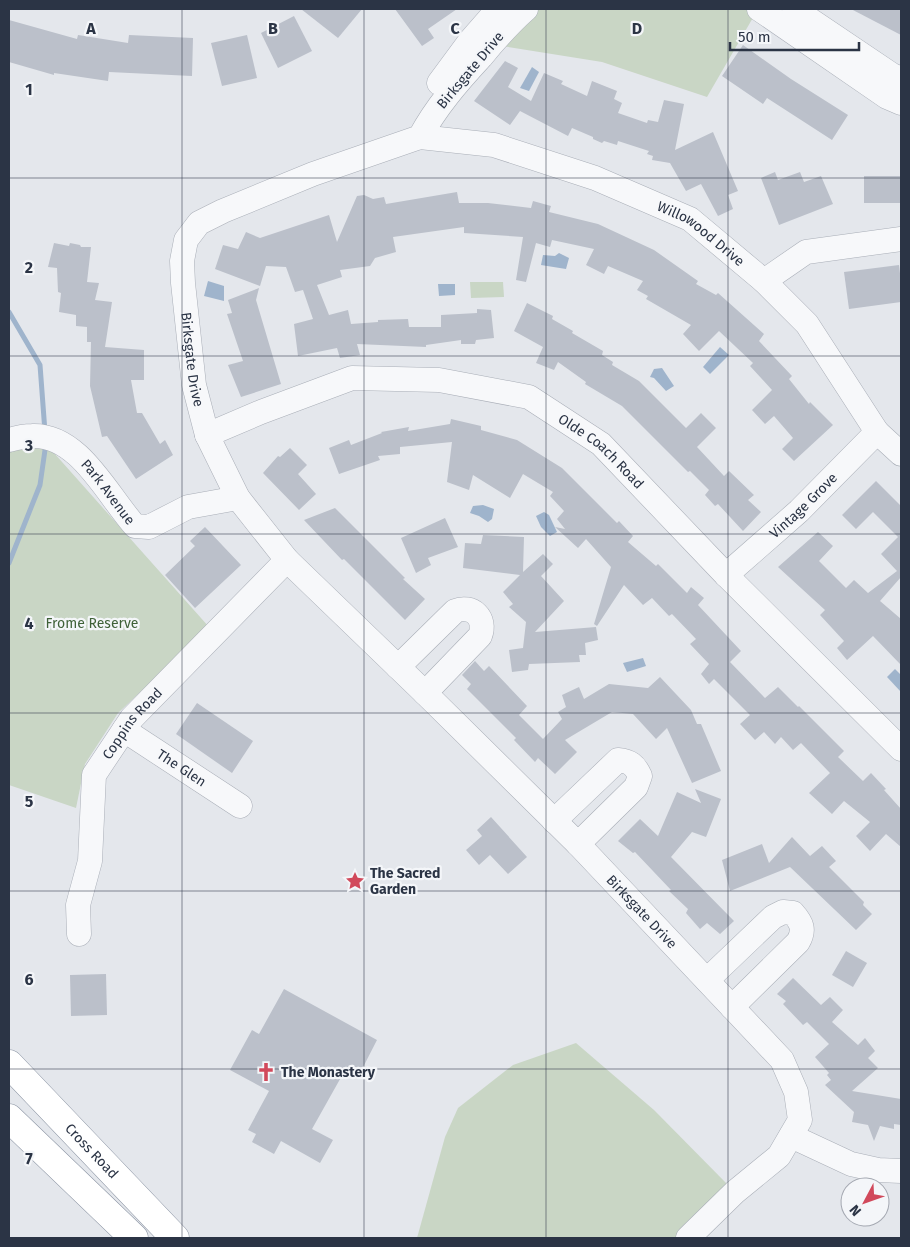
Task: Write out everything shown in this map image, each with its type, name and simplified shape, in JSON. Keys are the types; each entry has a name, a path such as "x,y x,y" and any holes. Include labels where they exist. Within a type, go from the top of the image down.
{"highway":[{"name":"Cross Road","path":"9,1064 175,1238"},
{"path":"9,1118 134,1238"}],"street":[{"name":"Birksgate Drive","path":"420,137 421,113 430,94 470,40 498,9"},
{"name":"Birksgate Drive","path":"526,9 509,24 459,81 430,119 420,137 313,174 223,210 199,223 186,240 182,261 194,385 207,435 238,498 288,560 425,692 578,844 782,1060 796,1092 800,1120 785,1146 777,1170 707,1238"},
{"path":"759,9 887,97 901,103"},
{"path":"794,9 892,75 901,79"},
{"name":"Willowood Drive","path":"420,137 494,145 595,178 690,220 764,281 807,324 877,432 901,454"},
{"path":"764,281 806,252 901,239"},
{"name":"Olde Coach Road","path":"207,435 261,412 352,378 440,380 529,397 601,444 726,575 901,749"},
{"name":"Vintage Grove","path":"726,575 799,511 877,432"},
{"name":"Park Avenue","path":"9,440 42,438 63,443 85,461 135,526 149,527 188,507 238,498"},
{"name":"Coppins Road","path":"79,934 78,904 90,861 94,775 132,718 288,560"},
{"path":"398,667 455,611 467,608 477,614 483,624 480,636 425,692"},
{"name":"The Glen","path":"124,730 240,806"},
{"path":"554,821 618,760 628,760 636,767 640,776 636,787 578,844"},
{"path":"707,980 773,917 783,912 793,913 801,922 802,934 798,942 732,1006"},
{"name":"Birksgate Drive","path":"688,1238 785,1146"},
{"path":"785,1146 878,1170 901,1171"}],"green space":[{"path":"498,9 758,9 707,97 602,62 470,41"},
{"path":"470,282 503,282 504,297 471,298"},
{"name":"Frome Reserve","path":"9,440 46,444 209,627 118,713 85,764 76,808 9,785"},
{"path":"576,1043 654,1110 730,1187 678,1238 417,1238 445,1137 458,1108 513,1065"}],"water":[{"path":"532,67 539,72 529,91 520,88"},
{"path":"559,253 569,258 566,269 541,265 543,255 555,256"},
{"path":"208,281 224,286 224,301 204,296"},
{"path":"438,284 455,284 455,295 439,296"},
{"path":"720,347 729,355 710,374 703,367"},
{"path":"662,368 674,386 666,391 654,378 650,377 654,369"},
{"path":"483,505 494,509 492,519 488,522 470,513 473,506"},
{"path":"544,512 549,515 557,532 550,536 541,527 536,516"},
{"path":"643,658 646,666 627,672 623,663"},
{"path":"895,669 901,675 901,692 887,677"}],"building":[{"path":"301,9 362,9 338,38"},
{"path":"395,9 457,9 428,29 434,38 422,46"},
{"path":"851,9 901,9 901,35"},
{"path":"294,16 312,51 278,68 261,33"},
{"path":"9,20 77,39 78,35 128,43 129,35 193,38 192,76 109,72 108,81 54,73 54,75 9,62"},
{"path":"247,35 257,78 222,86 211,43"},
{"path":"743,45 791,79 848,115 832,140 767,98 763,104 722,76"},
{"path":"505,61 518,68 508,87 531,101 544,73 563,81 561,84 587,96 592,81 617,91 614,99 622,103 618,113 647,123 648,120 658,122 664,100 684,104 675,150 713,132 738,191 728,195 733,209 718,216 701,184 686,191 670,163 652,160 653,156 647,154 649,151 618,141 617,145 604,141 602,143 572,128 568,136 520,111 510,125 474,101"},
{"path":"775,172 778,180 800,172 804,182 821,176 833,204 779,225 761,178"},
{"path":"864,176 901,176 901,203 864,203"},
{"path":"457,192 459,203 488,203 531,208 533,201 551,206 549,212 598,224 654,250 698,281 696,284 716,295 718,293 764,334 759,341 792,376 789,379 809,404 810,402 833,425 794,461 782,449 793,438 774,416 765,424 752,410 772,390 750,366 753,363 719,331 699,351 683,334 691,325 646,299 648,296 637,290 643,281 608,266 604,274 586,265 594,249 552,240 550,247 536,243 526,282 516,280 523,237 464,233 464,227 393,237 396,252 375,258 370,266 340,270 342,277 317,285 329,315 348,310 351,324 378,322 378,320 408,319 409,327 441,327 441,315 477,313 477,309 491,310 494,338 476,340 475,344 461,344 461,340 426,345 426,347 357,344 360,355 340,358 337,348 298,356 294,324 313,319 303,290 295,292 286,267 266,266 260,286 215,269 223,245 238,249 246,232 260,238 329,215 337,242 357,196 364,195 373,199 384,197 386,204"},
{"path":"54,243 69,246 70,243 80,245 81,247 91,247 87,282 99,283 95,300 112,302 105,347 144,350 144,380 131,380 137,413 142,413 160,444 165,440 173,455 136,479 107,436 102,437 90,386 91,342 87,342 87,327 76,326 76,315 59,312 61,293 58,292 57,268 48,267"},
{"path":"899,265 901,302 849,309 844,272"},
{"path":"259,288 256,300 281,384 241,397 228,365 243,361 227,314 232,313 228,300"},
{"path":"527,303 553,316 552,319 573,331 572,333 603,351 602,355 613,362 612,365 639,381 686,428 701,413 716,428 697,447 724,476 729,471 754,495 748,500 761,512 743,531 718,504 715,506 705,495 709,490 690,471 688,472 622,406 585,384 586,382 558,362 554,370 536,363 543,347 514,331"},
{"path":"451,419 481,426 481,430 517,440 562,468 617,523 619,521 633,536 628,542 656,566 658,564 687,593 691,587 704,598 698,605 741,651 730,662 765,698 778,687 844,751 838,757 863,781 871,773 886,789 884,790 901,809 901,847 886,834 870,851 856,836 870,822 844,801 832,814 809,793 830,773 801,743 793,750 781,737 775,744 764,732 755,740 740,724 750,715 714,679 709,684 701,674 709,664 690,644 696,639 672,614 669,616 652,598 643,605 624,585 597,626 594,624 611,567 586,539 578,548 555,527 565,529 557,519 564,511 550,496 553,492 523,474 510,498 473,475 469,490 447,482 452,442 400,447 400,454 378,456 380,460 339,474 329,448 349,440 351,445 381,432 409,427 408,431 450,424"},
{"path":"290,448 307,465 298,474 316,494 299,510 263,473 278,456 280,457"},
{"path":"876,481 901,506 901,577 880,601 901,619 901,665 873,636 847,660 837,648 844,641 820,615 825,610 778,567 818,532 833,546 819,561 846,588 854,580 868,593 897,571 881,554 898,537 873,512 856,529 842,515"},
{"path":"335,508 405,578 403,579 425,599 405,620 344,559 342,560 304,520"},
{"path":"445,518 458,547 428,558 431,565 416,573 401,538"},
{"path":"205,527 241,565 195,608 165,575 195,546 190,541"},
{"path":"483,535 524,537 523,572 543,554 553,564 541,576 564,601 535,632 596,627 598,640 585,643 586,655 579,655 580,662 529,664 528,670 512,672 509,650 523,648 526,622 509,607 513,604 503,592 520,575 463,568 465,543 481,544"},
{"path":"475,661 484,671 489,666 527,706 519,715 543,739 562,719 558,712 566,707 562,695 579,687 584,699 609,684 648,688 660,677 691,710 697,724 701,724 721,771 692,783 667,728 656,739 633,714 612,712 565,740 577,752 555,774 538,758 535,762 514,740 516,738 467,689 471,684 462,675"},
{"path":"197,703 253,741 232,773 176,734"},
{"path":"695,789 721,799 706,837 692,832 671,857 734,921 720,934 707,923 700,929 686,913 688,909 669,891 671,890 635,852 633,853 618,841 640,819 658,836 677,792 701,803"},
{"path":"491,817 527,857 508,874 490,855 479,865 466,850 482,836 477,830"},
{"path":"792,837 810,856 822,846 836,861 829,867 864,902 863,905 872,914 856,930 790,867 730,891 722,860 762,844 769,863"},
{"path":"846,951 867,963 853,987 832,975"},
{"path":"106,974 107,1015 71,1016 70,975"},
{"path":"793,978 821,1005 830,997 843,1010 832,1022 858,1045 865,1038 875,1051 868,1058 878,1068 852,1091 901,1099 901,1125 894,1124 894,1129 880,1126 874,1141 868,1125 852,1122 854,1112 825,1085 831,1080 827,1075 829,1073 815,1057 829,1044 807,1022 803,1025 783,1004 786,1001 777,994"},
{"path":"284,989 377,1040 357,1079 344,1072 312,1129 333,1140 320,1163 281,1141 274,1154 252,1142 256,1134 248,1130 269,1091 230,1070 252,1030 259,1034"}],"waterway":[{"path":"9,312 40,365 45,432"},
{"path":"9,563 40,485 46,443"}],"place":[{"name":"The Sacred Garden","path":"355,881"},
{"name":"The Monastery","path":"266,1072"}]}
